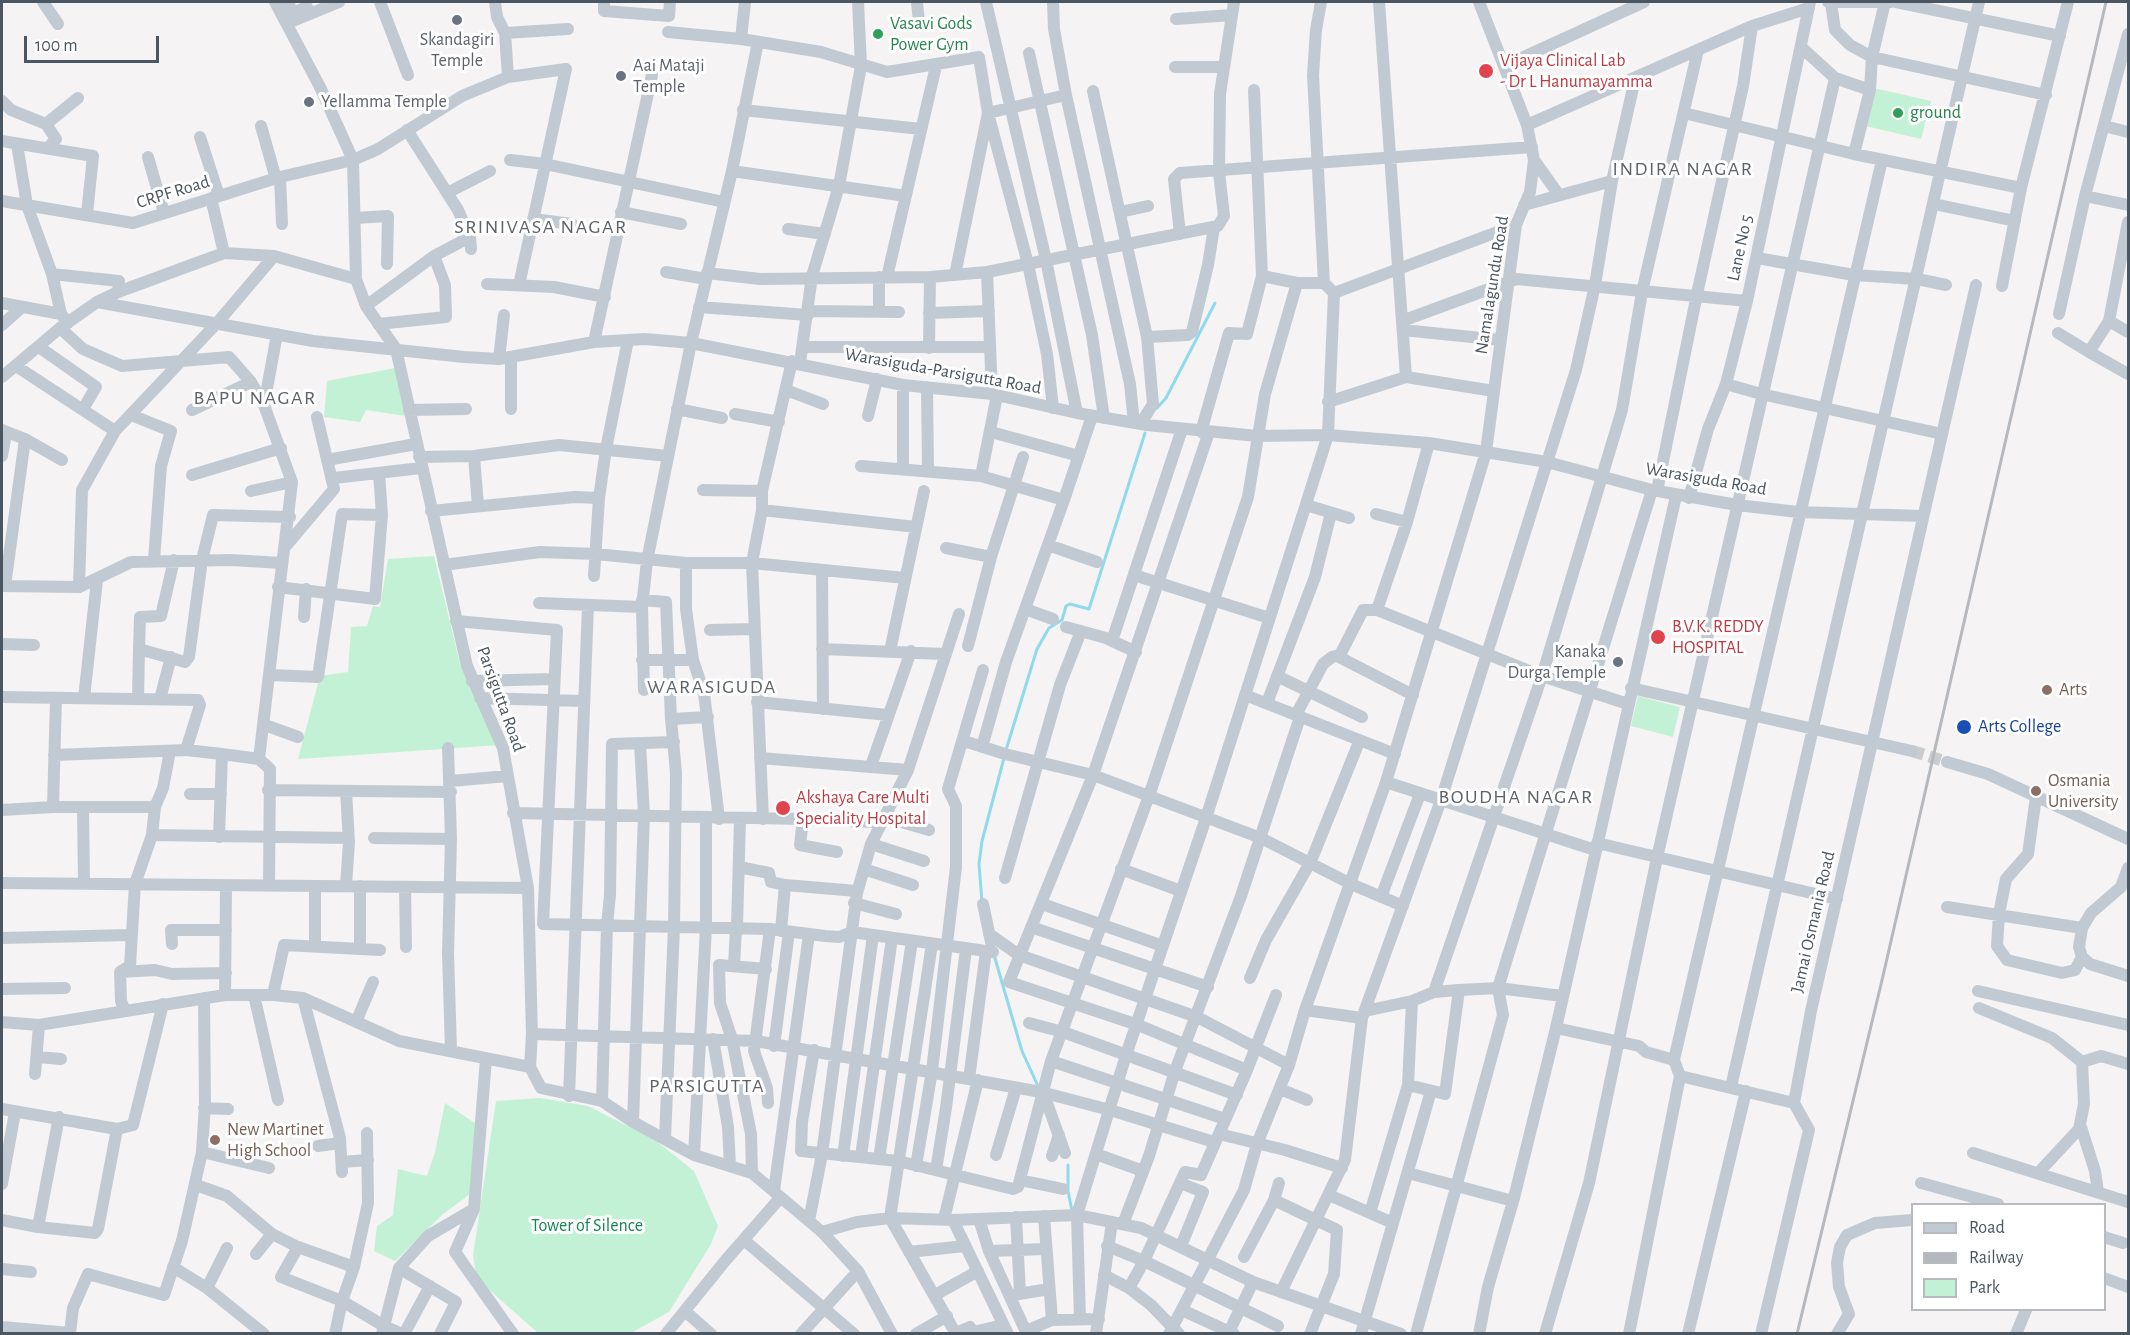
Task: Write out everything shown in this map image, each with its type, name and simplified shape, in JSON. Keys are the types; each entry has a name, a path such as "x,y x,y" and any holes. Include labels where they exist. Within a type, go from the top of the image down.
{"street":[{"path":"43,2 58,24"},
{"path":"275,2 288,23 353,160 356,279 366,306 396,349"},
{"path":"288,2 293,13 322,2"},
{"path":"288,23 339,2"},
{"path":"380,2 408,75"},
{"path":"495,2 497,17 505,33 508,77"},
{"path":"604,2 604,11 669,16 670,2"},
{"path":"741,39 745,2"},
{"path":"760,819 760,758 752,563 762,510 762,491 784,393 803,347 812,276 839,186 861,66 858,2"},
{"path":"917,2 919,22"},
{"path":"986,2 1046,260 1077,413"},
{"path":"1053,2 1054,29 1066,95 1137,423"},
{"path":"666,272 760,279 812,276 930,277 956,275 987,272 1218,226 1224,216 1219,171 1220,94 1234,2"},
{"path":"1080,1319 1077,1215 1126,1055 1206,818 1328,435 1334,293 1324,283 1313,75 1316,30 1321,2"},
{"path":"1379,2 1406,377"},
{"path":"1504,66 1644,2"},
{"path":"1891,2 1829,2 1835,30 1850,45 1872,57 2046,95"},
{"path":"1854,154 1870,90 1872,57 1885,2"},
{"path":"1896,2 2060,36"},
{"path":"1731,1087 1979,2"},
{"path":"2002,286 2021,188 2068,2"},
{"name":"Namalagundu Road","path":"1173,1331 1244,1190 1257,1144 1289,1065 1305,1010 1386,783 1486,452 1516,225 1530,192 1534,160 1527,125 1504,66 1484,3"},
{"path":"1527,125 1752,26 1810,4"},
{"name":"Lane No 5","path":"1689,498 1708,429 1726,384 1747,301 1810,4"},
{"path":"1176,19 1232,15"},
{"path":"1416,1334 1503,1016 1498,988 1544,834 1655,491 1734,126 1752,26"},
{"path":"505,33 568,29"},
{"path":"668,32 741,39 821,52 886,72 936,66 979,57 988,113 1028,264 1047,354 1053,408"},
{"path":"2059,314 2085,196 2126,56 2128,34"},
{"path":"644,690 642,603 647,561 691,343 732,171 758,42"},
{"path":"1801,47 1835,78 1870,90"},
{"path":"1434,992 1542,676 1623,410 1642,292 1698,50"},
{"path":"982,747 1004,670 1025,609 1079,456 1098,417 1092,335 1029,53"},
{"path":"879,312 883,277 906,196 936,66"},
{"path":"1175,67 1224,67"},
{"name":"CRPF Road","path":"2,201 133,223 278,178 353,160 462,96 508,77 566,69 545,164"},
{"path":"594,342 652,75"},
{"path":"1545,1334 1589,1184 1657,858 1695,702 1761,394 1835,78"},
{"path":"1281,1292 1342,1168 1363,1015 1441,800 1576,370 1595,285 1612,181 1635,79"},
{"path":"1247,1070 1185,1042 1009,982 1093,775 1136,652 1205,432 1229,333 1248,334 1262,276 1254,90"},
{"path":"1093,91 1147,337 1153,404 1137,423"},
{"path":"988,113 1066,95"},
{"path":"46,124 78,98"},
{"path":"2,101 11,110 46,124 56,139 48,148"},
{"path":"743,110 921,129"},
{"path":"956,275 988,113"},
{"path":"1684,113 1854,154 2021,188"},
{"path":"261,126 278,178 282,224"},
{"path":"2104,126 2128,132"},
{"path":"366,306 434,256 470,243 447,193 407,130"},
{"path":"200,137 215,197 224,253"},
{"path":"2,141 93,156 87,214"},
{"path":"17,144 27,205 52,274 63,322 83,349 122,366 229,357 251,382 264,405 281,448 292,482 290,517 278,587 271,675 259,759"},
{"path":"1180,234 1175,177 1180,173 1532,147"},
{"path":"148,157 164,213"},
{"path":"510,160 545,164 724,202"},
{"path":"1534,160 1559,195"},
{"path":"1629,1334 1680,1076 1674,1060 1754,715 1798,512 1881,160"},
{"path":"519,285 545,164"},
{"path":"447,193 490,171"},
{"path":"732,171 906,196"},
{"path":"1524,205 1612,181"},
{"path":"2085,196 2128,205"},
{"path":"1934,204 2015,221"},
{"path":"1120,212 1148,206"},
{"path":"621,212 681,224"},
{"path":"355,218 388,216 387,264"},
{"path":"533,219 572,224"},
{"path":"2089,352 2109,321 2128,222"},
{"path":"1334,293 1516,225"},
{"path":"1147,337 1192,333 1208,265 1214,227"},
{"path":"788,229 825,234"},
{"path":"2,377 39,347 63,322 97,302 224,253 274,256 356,279"},
{"path":"79,587 82,490 115,431 218,322 274,256"},
{"path":"378,324 446,317 445,285 434,256"},
{"path":"1757,258 1854,275 1917,279 1946,285"},
{"path":"981,476 991,432 995,395 990,348 987,272"},
{"path":"52,274 119,281 118,292"},
{"path":"1262,276 1297,283 1324,283"},
{"path":"929,348 930,277"},
{"path":"1402,326 1510,281 1595,285 1642,292 1697,294 1747,301"},
{"path":"814,1050 802,1122 801,1151 897,1161 1014,1189 1018,1187 1039,1088 1063,1032 1092,947 1149,796 1216,601 1248,497 1265,393 1297,283"},
{"path":"487,284 554,287 605,297"},
{"name":"Jamai Osmania Road","path":"1794,1103 1837,899 1874,744 1976,285"},
{"name":"Warasiguda-Parsigutta Road","path":"97,302 218,322 313,341 505,358 594,342 645,339 691,343 903,385 995,395 1137,423 1257,436 1328,435 1429,443 1486,452"},
{"path":"2,303 63,322"},
{"path":"699,307 809,313 899,312"},
{"path":"2,325 22,308"},
{"path":"929,313 989,311"},
{"path":"504,315 505,358 511,409"},
{"path":"2109,321 2128,332"},
{"path":"1402,326 1501,340"},
{"path":"2058,333 2128,374"},
{"path":"264,405 277,334"},
{"path":"594,576 599,498 606,449 628,340"},
{"path":"39,347 96,387 83,409"},
{"path":"803,347 990,348"},
{"name":"Parsigutta Road","path":"396,349 456,621 472,681 503,748 528,888 532,1034 530,1067"},
{"path":"16,366 115,431"},
{"path":"1328,402 1406,377 1494,391"},
{"path":"868,416 877,379"},
{"path":"192,410 251,382"},
{"path":"1726,384 1761,394 1942,434"},
{"path":"903,385 903,469"},
{"path":"927,387 928,470"},
{"path":"784,393 823,404"},
{"path":"409,410 466,409"},
{"path":"677,409 722,418"},
{"path":"735,414 779,422"},
{"path":"130,415 171,431 161,466 154,560"},
{"path":"286,546 334,489 334,478 327,460 317,417"},
{"path":"1112,641 1182,429"},
{"path":"2,456 4,432 25,439 62,460"},
{"path":"991,432 1079,456"},
{"path":"25,439 3,586 79,587 131,562 154,560 282,564"},
{"path":"1377,610 1407,522 1429,443"},
{"path":"327,460 416,444"},
{"path":"334,478 379,473 420,463 560,445 668,456"},
{"path":"192,475 281,448"},
{"name":"Warasiguda Road","path":"1486,452 1547,462 1676,496 1737,506 1798,512 1923,516"},
{"path":"474,456 478,506"},
{"path":"968,646 991,557 1023,457"},
{"path":"861,466 981,476 1064,500"},
{"path":"278,587 375,599 382,515 379,473"},
{"path":"251,491 292,482"},
{"path":"703,490 762,491"},
{"path":"890,651 924,491"},
{"path":"1479,1334 1488,1287 1513,1201 1556,1028 1676,496"},
{"path":"431,511 575,497 599,498"},
{"path":"1306,505 1349,518"},
{"path":"762,510 916,527"},
{"path":"1267,703 1315,577 1331,513"},
{"path":"139,649 185,662 189,657 202,561 214,514 290,517"},
{"path":"271,675 318,677 342,514 382,515"},
{"path":"1376,514 1407,522"},
{"path":"1048,545 1097,562"},
{"path":"946,548 991,557"},
{"path":"444,565 540,552 596,554 647,561 752,563 905,578"},
{"path":"138,699 140,617 161,616 174,561"},
{"path":"686,563 686,602 693,660 704,693 708,717 713,819 706,927 707,1039 699,1059 694,1155"},
{"path":"822,570 823,709"},
{"path":"1134,575 1269,618"},
{"path":"84,698 97,580"},
{"path":"304,617 306,589"},
{"path":"665,1139 678,818 666,602"},
{"path":"539,603 588,605 686,602"},
{"path":"569,1096 588,605"},
{"path":"1025,609 1053,619"},
{"path":"1096,1334 1107,1246 1143,1171 1160,1124 1185,1042 1197,1017 1261,838 1298,716 1308,690 1323,664 1339,655 1363,610 1377,610 1542,676 1628,704"},
{"path":"809,1221 822,1154 856,897 871,844 908,770 944,654 959,614"},
{"path":"456,621 557,630 543,924 737,928 839,937 852,932 966,949 990,946 1197,1017 1289,1065"},
{"path":"1066,627 1112,641 1136,652"},
{"path":"710,630 753,629"},
{"path":"1005,878 1040,763 1060,685 1081,631"},
{"path":"2,644 34,645"},
{"path":"822,649 944,654"},
{"path":"871,766 911,651"},
{"path":"1339,655 1413,695"},
{"path":"160,699 171,657"},
{"path":"642,660 693,660"},
{"path":"916,1166 933,1071 956,867 956,806 948,789 964,741 983,670"},
{"path":"1277,676 1362,717"},
{"path":"472,681 553,679"},
{"path":"1631,688 1912,751"},
{"path":"1245,695 1359,742 1395,754"},
{"path":"2,697 160,699 200,702 186,750"},
{"path":"53,807 56,698"},
{"path":"480,698 584,701"},
{"path":"757,702 888,716"},
{"path":"671,719 708,717"},
{"path":"265,725 298,737"},
{"path":"964,741 1040,763 1093,775 1261,838 1311,861 1350,884 1403,906"},
{"path":"602,1101 607,925 610,895 612,744 674,742"},
{"path":"1250,978 1266,940 1311,861 1359,742"},
{"path":"633,1122 644,815 640,744"},
{"path":"448,748 451,787 451,838 447,887 451,1050"},
{"path":"54,755 186,750 259,759 270,769 268,790 269,884"},
{"path":"120,972 129,966 135,884 152,835 155,807 164,788 170,751"},
{"path":"219,837 222,754"},
{"path":"760,758 908,770"},
{"path":"1947,762 1988,774 2128,839"},
{"path":"268,790 346,791 451,787 508,776"},
{"path":"1386,783 1544,834 1596,847 1778,884 1837,899"},
{"path":"346,791 348,838 346,886"},
{"path":"190,794 221,794"},
{"path":"1381,897 1420,794"},
{"path":"2036,797 2028,854 2006,879 1999,914 1997,946 1999,952 2007,960 2062,973 2075,970 2082,957"},
{"path":"2,810 53,807 155,807"},
{"path":"83,807 84,883"},
{"path":"513,813 549,812 678,818 875,822 884,817 929,830"},
{"path":"734,966 740,819"},
{"path":"803,819 800,845 837,852"},
{"path":"152,835 348,838"},
{"path":"374,838 451,838"},
{"path":"871,844 924,861"},
{"path":"739,867 769,873 771,882 856,897 896,914"},
{"path":"2128,868 2121,887 2100,903 2082,928 2079,947 2082,957 2099,968 2128,976"},
{"path":"864,869 913,885"},
{"path":"1121,869 1181,891"},
{"path":"2,883 528,888"},
{"path":"774,1046 780,930 785,885"},
{"path":"225,995 226,886"},
{"path":"315,886 315,946"},
{"path":"360,886 360,948"},
{"path":"405,887 406,947"},
{"path":"932,944 890,1218 956,1333 970,1327 973,1332 1005,1329 978,1271 948,1220 974,1079 990,946 983,904"},
{"path":"1042,904 1163,946"},
{"path":"1947,907 2082,928"},
{"path":"1031,927 1208,987"},
{"path":"171,944 171,930 226,930"},
{"path":"768,1102 767,1088 754,1051 766,969 780,930"},
{"path":"666,1334 744,1240 777,1195 809,934"},
{"path":"2,938 131,935"},
{"path":"843,1156 873,935"},
{"path":"861,1156 892,938"},
{"path":"879,1159 912,941"},
{"path":"273,995 284,945 380,950"},
{"path":"936,1170 966,949"},
{"path":"752,1173 751,1134 732,1039 720,1003 719,965 766,969"},
{"path":"120,972 155,970 172,974 226,974"},
{"path":"120,972 121,1001 125,1011"},
{"path":"356,1022 373,982"},
{"path":"2,989 65,988"},
{"path":"1305,1010 1363,1015 1434,992 1459,990 1498,988 1563,996"},
{"path":"1408,1085 1445,1094 1459,990"},
{"path":"1978,991 2128,1025"},
{"path":"2,1022 39,1025 225,995 273,995 303,998 399,1041 530,1067 541,1088 569,1096 602,1101 633,1122 694,1155 752,1173 822,1232 858,1271 892,1334"},
{"path":"254,995 278,1100"},
{"path":"1129,1288 1186,1171 1201,1175 1237,1095 1276,995"},
{"path":"2,1326 70,1333 73,1308 88,1274 164,1295 196,1185 202,1152 204,998"},
{"path":"303,998 340,1143 342,1167 368,1160"},
{"path":"1370,1213 1408,1085 1412,1001"},
{"path":"2,1109 59,1117 117,1129 133,1125 163,1004"},
{"path":"1979,1008 2052,1038 2082,1062 2084,1104 2080,1124 2068,1142 2039,1172"},
{"path":"1029,1023 1063,1032 1237,1095"},
{"path":"34,1074 39,1025"},
{"path":"1556,1028 1618,1041 1674,1060"},
{"path":"532,1034 732,1039 814,1050 1016,1088 1039,1088 1160,1124 1217,1138 1257,1144 1342,1168"},
{"path":"707,1039 715,1058 728,1127 730,1166"},
{"path":"37,1056 61,1059"},
{"path":"2082,1062 2101,1056 2128,1064"},
{"path":"699,1059 715,1058"},
{"path":"486,1059 474,1209 455,1252 513,1334"},
{"path":"1051,1061 1225,1119"},
{"path":"1680,1076 1794,1103 1809,1130 1761,1334"},
{"path":"996,1155 1016,1088"},
{"path":"1039,1088 1065,1153"},
{"path":"1280,1089 1307,1100"},
{"path":"1361,1334 1431,1091"},
{"path":"1688,1334 1746,1091"},
{"path":"204,1108 228,1109"},
{"path":"2,1184 15,1112"},
{"path":"38,1227 59,1117"},
{"path":"2080,1124 2096,1171 2098,1192"},
{"path":"2,1220 90,1234 98,1229 117,1129"},
{"path":"335,1334 342,1301 354,1267 368,1203 367,1133"},
{"path":"1052,1156 1059,1135"},
{"path":"318,1146 340,1143"},
{"path":"202,1152 269,1168"},
{"path":"1973,1153 2128,1202"},
{"path":"1096,1154 1143,1171"},
{"path":"1408,1173 1457,1188 1513,1201"},
{"path":"1020,1180 1063,1190"},
{"path":"1180,1183 1203,1192 1181,1246"},
{"path":"1921,1183 1994,1203"},
{"path":"1244,1257 1274,1200 1279,1184"},
{"path":"196,1185 227,1196 272,1234 298,1247 354,1267"},
{"path":"1329,1196 1393,1224"},
{"path":"1274,1200 1337,1230 1334,1274 1310,1334"},
{"path":"383,1330 399,1268 428,1236 474,1209"},
{"path":"822,1232 857,1222 890,1218 948,1220 1077,1215 1118,1223 1155,1234 1253,1282 1401,1334"},
{"path":"1044,1216 1052,1320"},
{"path":"1015,1295 1018,1250 1016,1218"},
{"path":"979,1219 989,1251 1015,1295 1027,1332 1052,1320 1099,1319"},
{"path":"1837,1334 1849,1314 1839,1287 1837,1263 1840,1247 1847,1235 1875,1223 1911,1220"},
{"path":"256,1254 272,1234"},
{"path":"2106,1238 2123,1243"},
{"path":"744,1240 854,1334"},
{"path":"909,1252 964,1246"},
{"path":"1107,1246 1144,1260 1278,1326"},
{"path":"298,1247 281,1277 342,1301 383,1330 403,1334 430,1286"},
{"path":"207,1288 227,1248"},
{"path":"989,1251 1046,1249"},
{"path":"173,1267 207,1288 258,1332"},
{"path":"399,1268 456,1302 440,1334"},
{"path":"2,1269 31,1272"},
{"path":"801,1334 858,1271"},
{"path":"935,1295 978,1271"},
{"path":"1104,1275 1129,1288 1151,1305 1173,1331"},
{"path":"2106,1279 2128,1287"},
{"path":"1182,1310 1231,1333 1253,1282"},
{"path":"1015,1295 1049,1288"},
{"path":"2016,1334 2026,1311"},
{"path":"686,1312 711,1334"},
{"path":"916,1334 947,1316"}],"green space":[{"name":"ground","path":"1874,88 1931,101 1921,139 1866,126"},
{"path":"395,368 406,416 366,410 360,422 324,417 327,381"},
{"path":"434,556 461,668 500,745 298,759 320,676 348,672 351,627 367,626 373,606 380,607 388,559"},
{"path":"1638,696 1680,707 1673,737 1631,726"},
{"name":"Tower of Silence","path":"540,1098 588,1106 655,1140 694,1171 718,1226 711,1244 669,1312 631,1333 538,1333 477,1279 473,1256 496,1101"},
{"path":"445,1103 476,1124 473,1192 443,1214 395,1261 374,1251 377,1226 393,1215 398,1169 427,1176 435,1152"}],"waterway":[{"path":"1157,408 1166,398 1215,303"},
{"path":"1006,750 1037,649 1049,628 1062,620 1066,606 1070,604 1089,609 1145,433"},
{"path":"982,902 979,864 982,841 1004,758"},
{"path":"994,955 1022,1051 1037,1084"},
{"path":"1068,1165 1068,1191 1072,1211"}],"tunnel":[{"path":"1912,751 1947,762"}],"railway":[{"path":"1797,1334 1883,976 2106,2"}],"place":[{"name":"Skandagiri Temple","path":"457,20"},
{"name":"Vasavi Gods Power Gym","path":"878,34"},
{"name":"Vijaya Clinical Lab - Dr L Hanumayamma","path":"1486,71"},
{"name":"Aai Mataji Temple","path":"621,76"},
{"name":"Yellamma Temple","path":"309,102"},
{"name":"ground","path":"1898,113"},
{"name":"B.V.K. REDDY HOSPITAL","path":"1658,637"},
{"name":"Kanaka Durga Temple","path":"1618,662"},
{"name":"Arts","path":"2047,690"},
{"name":"Arts College","path":"1964,727"},
{"name":"Osmania University","path":"2036,791"},
{"name":"Akshaya Care Multi Speciality Hospital","path":"783,808"},
{"name":"New Martinet High School","path":"215,1140"}],"district":[{"name":"INDIRA NAGAR","path":"1683,169"},
{"name":"SRINIVASA NAGAR","path":"541,227"},
{"name":"BAPU NAGAR","path":"255,398"},
{"name":"WARASIGUDA","path":"712,687"},
{"name":"BOUDHA NAGAR","path":"1516,797"},
{"name":"PARSIGUTTA","path":"707,1086"}]}
